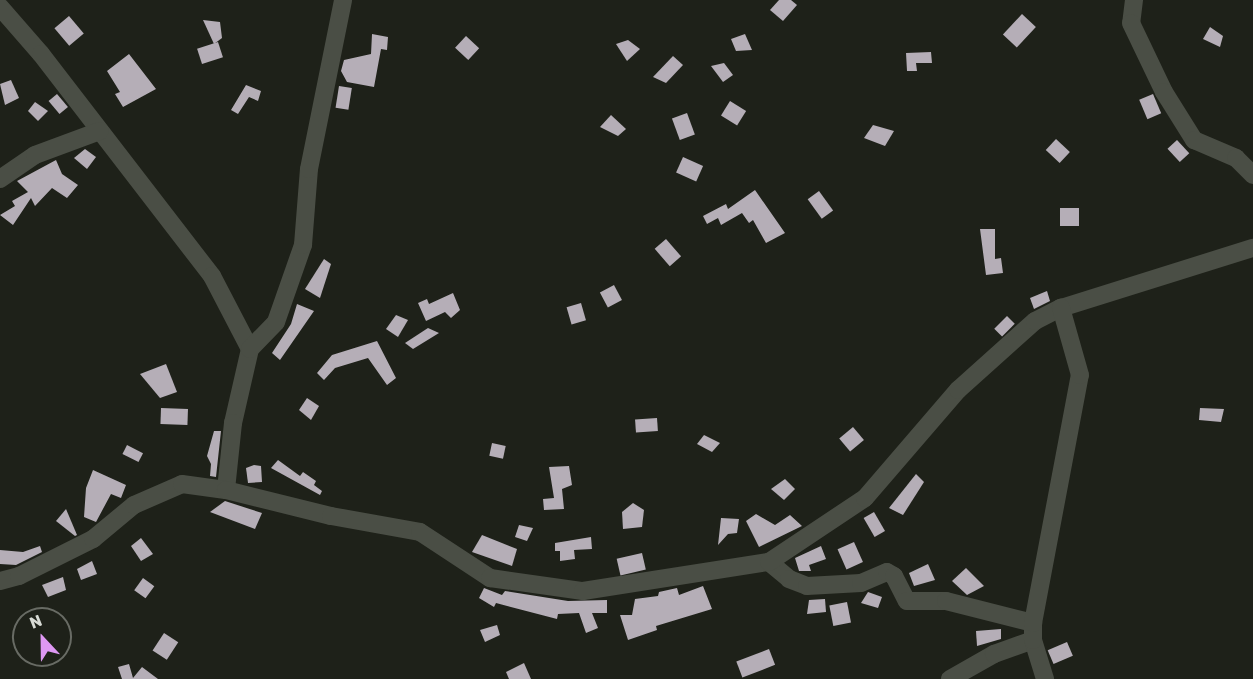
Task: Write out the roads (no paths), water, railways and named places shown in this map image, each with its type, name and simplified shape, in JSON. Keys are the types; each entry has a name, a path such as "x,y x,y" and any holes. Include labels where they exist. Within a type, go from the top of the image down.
{"street":[{"path":"226,490 233,423 250,349 276,322 303,245 309,169 343,0"},
{"path":"1134,0 1131,23 1164,92 1194,140 1236,158 1253,175"},
{"path":"0,7 212,276 250,349"},
{"path":"0,179 35,155 100,131"},
{"path":"0,581 19,576 93,539 134,505 173,487 226,490 331,516 420,532 490,578 583,591 769,562 866,498 958,390 1035,321 1061,308 1253,248"},
{"path":"1045,679 1033,631 1080,375 1061,308"},
{"path":"769,562 789,579 807,586 861,584 887,572 894,576 907,601 946,601 1033,631"},
{"path":"950,679 1033,631"}]}
